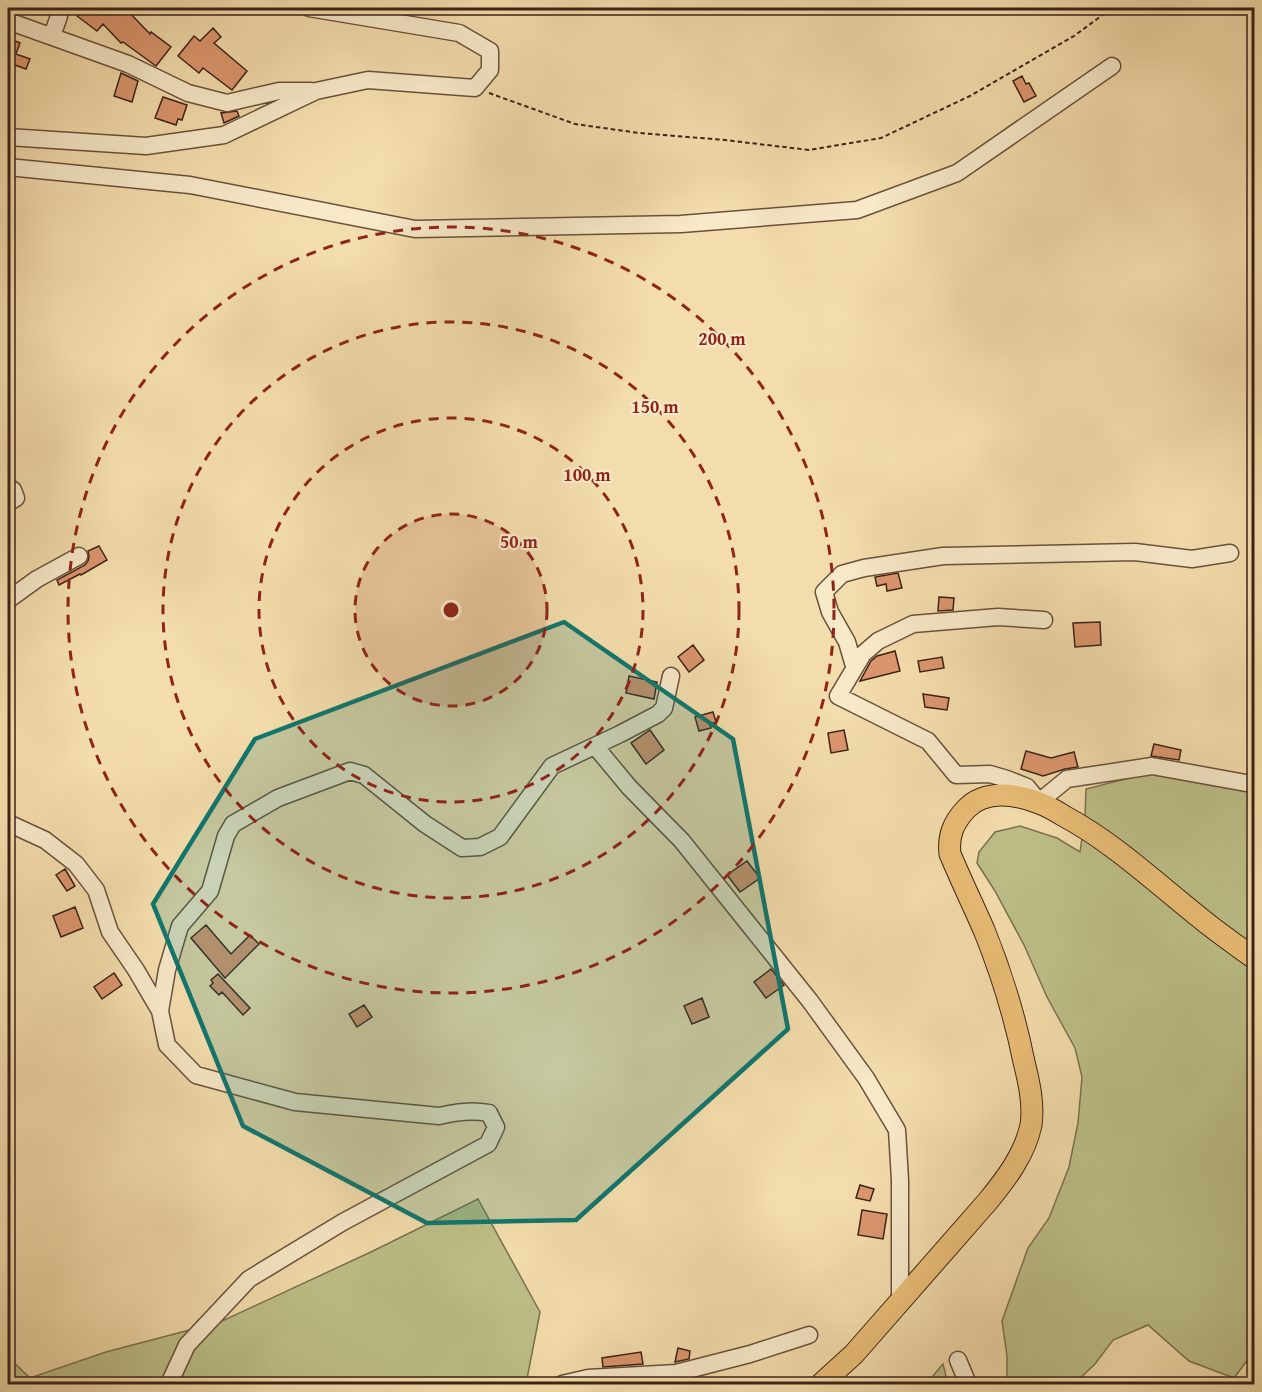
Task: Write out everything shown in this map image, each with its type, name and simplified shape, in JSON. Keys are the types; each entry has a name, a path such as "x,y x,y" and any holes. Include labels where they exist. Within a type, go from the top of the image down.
{"main road":[{"path":"821,1384 854,1354 1005,1179 1025,1143 1030,1126 1032,1111 1030,1089 1010,1005 984,931 950,854 949,842 953,828 960,815 969,806 978,799 989,796 1008,795 1039,802 1108,843 1199,917 1254,958"},
{"path":"834,1384 904,1314 991,1214 1027,1166 1041,1131 1042,1090 1032,1031 993,921 965,861 961,843 962,833 968,822 984,810 1002,804 1030,810 1052,820 1119,864 1254,975"}],"street":[{"path":"52,36 59,16 58,8"},
{"path":"8,21 128,64 188,93 227,103 279,91 316,91 368,80 475,88 490,70 490,51 459,33 309,8"},
{"path":"8,167 190,185 415,229 681,225 857,210 957,173 1112,66"},
{"path":"8,137 146,146 224,135 316,91"},
{"path":"8,487 13,490 16,498 8,502"},
{"path":"854,666 847,642 830,612 824,592 842,574 864,568 943,556 1135,552 1192,559 1230,553"},
{"path":"8,600 37,579 79,556"},
{"path":"1044,620 998,617 913,624 878,641 862,654 838,696 928,741 956,775 990,774 1007,779 1027,787 1039,802 1067,779 1152,766 1254,783"},
{"path":"160,1011 167,970 180,927 210,891 226,836 233,824 278,798 350,771 364,775 425,824 462,848 480,847 500,837 552,766 658,714 664,708 671,676"},
{"path":"595,746 629,787 682,841 810,1001 866,1078 897,1130 900,1180 900,1302"},
{"path":"8,823 45,840 76,864 96,890 110,932 160,1011 167,1046 196,1075 295,1102 439,1116 462,1111 489,1113 496,1127 488,1144 343,1222 249,1279 187,1346 169,1384"},
{"path":"562,1384 588,1377 648,1380 750,1354 809,1335"},
{"path":"958,1360 968,1384"}],"path":[{"path":"475,88 575,124 639,133 809,150 880,138 970,96 1074,36 1113,8"}],"highlighted area":[{"path":"564,622 733,739 788,1029 576,1220 427,1223 243,1126 153,904 255,739"}],"green space":[{"path":"1152,772 1254,788 1254,1351 1234,1378 1189,1361 1148,1325 1113,1340 1095,1364 1074,1384 1008,1384 1002,1321 1028,1248 1049,1218 1069,1167 1078,1123 1082,1077 1075,1048 1047,997 1024,945 977,863 979,852 995,832 1020,826 1057,838 1080,852 1086,789"},
{"path":"478,1199 540,1312 526,1384 8,1384 8,1357 30,1378 106,1352 220,1322"},
{"path":"943,1364 948,1384 926,1384"}],"building":[{"path":"84,8 111,8 120,15 126,9 150,34 151,32 171,47 156,66 123,42 121,43 103,24 97,31 77,16"},
{"path":"213,28 221,37 214,43 247,71 232,90 203,68 199,73 178,56 194,36 200,41"},
{"path":"8,38 20,43 16,54 30,59 26,69 12,64 8,74"},
{"path":"121,73 138,81 132,102 114,96"},
{"path":"1022,76 1036,96 1024,102 1013,81"},
{"path":"163,97 187,105 182,120 178,119 176,125 155,118"},
{"path":"237,111 239,116 224,123 221,113"},
{"path":"99,546 107,560 59,585 57,580 85,565 89,557 88,551"},
{"path":"898,573 902,588 887,591 886,584 877,586 875,577"},
{"path":"939,597 954,598 953,610 938,611"},
{"path":"1100,622 1101,645 1075,647 1073,623"},
{"path":"693,645 704,660 689,672 678,657"},
{"path":"895,651 900,671 860,681 871,661 877,656"},
{"path":"942,657 944,668 920,672 918,661"},
{"path":"629,676 657,682 654,699 626,693"},
{"path":"923,694 949,698 947,710 925,707"},
{"path":"713,712 716,722 710,724 711,728 699,731 695,717"},
{"path":"650,730 664,750 646,764 631,743"},
{"path":"844,730 848,750 831,753 828,733"},
{"path":"1154,744 1181,750 1179,760 1151,756"},
{"path":"1026,751 1051,758 1074,752 1078,767 1043,776 1021,769"},
{"path":"747,861 760,878 740,892 727,875"},
{"path":"65,869 75,886 67,891 56,875"},
{"path":"75,907 83,928 61,937 53,916"},
{"path":"206,925 231,954 250,935 259,944 225,978 191,938"},
{"path":"771,969 784,985 766,998 754,982"},
{"path":"114,973 122,985 102,999 94,987"},
{"path":"218,974 250,1008 243,1015 222,992 219,995 210,986 213,983 211,980"},
{"path":"702,998 709,1017 692,1024 684,1006"},
{"path":"364,1005 372,1017 357,1027 349,1014"},
{"path":"860,1185 874,1189 870,1201 856,1198"},
{"path":"862,1210 887,1214 883,1239 858,1235"},
{"path":"678,1348 690,1351 689,1359 675,1362"},
{"path":"641,1352 643,1364 603,1367 602,1358"}]}
